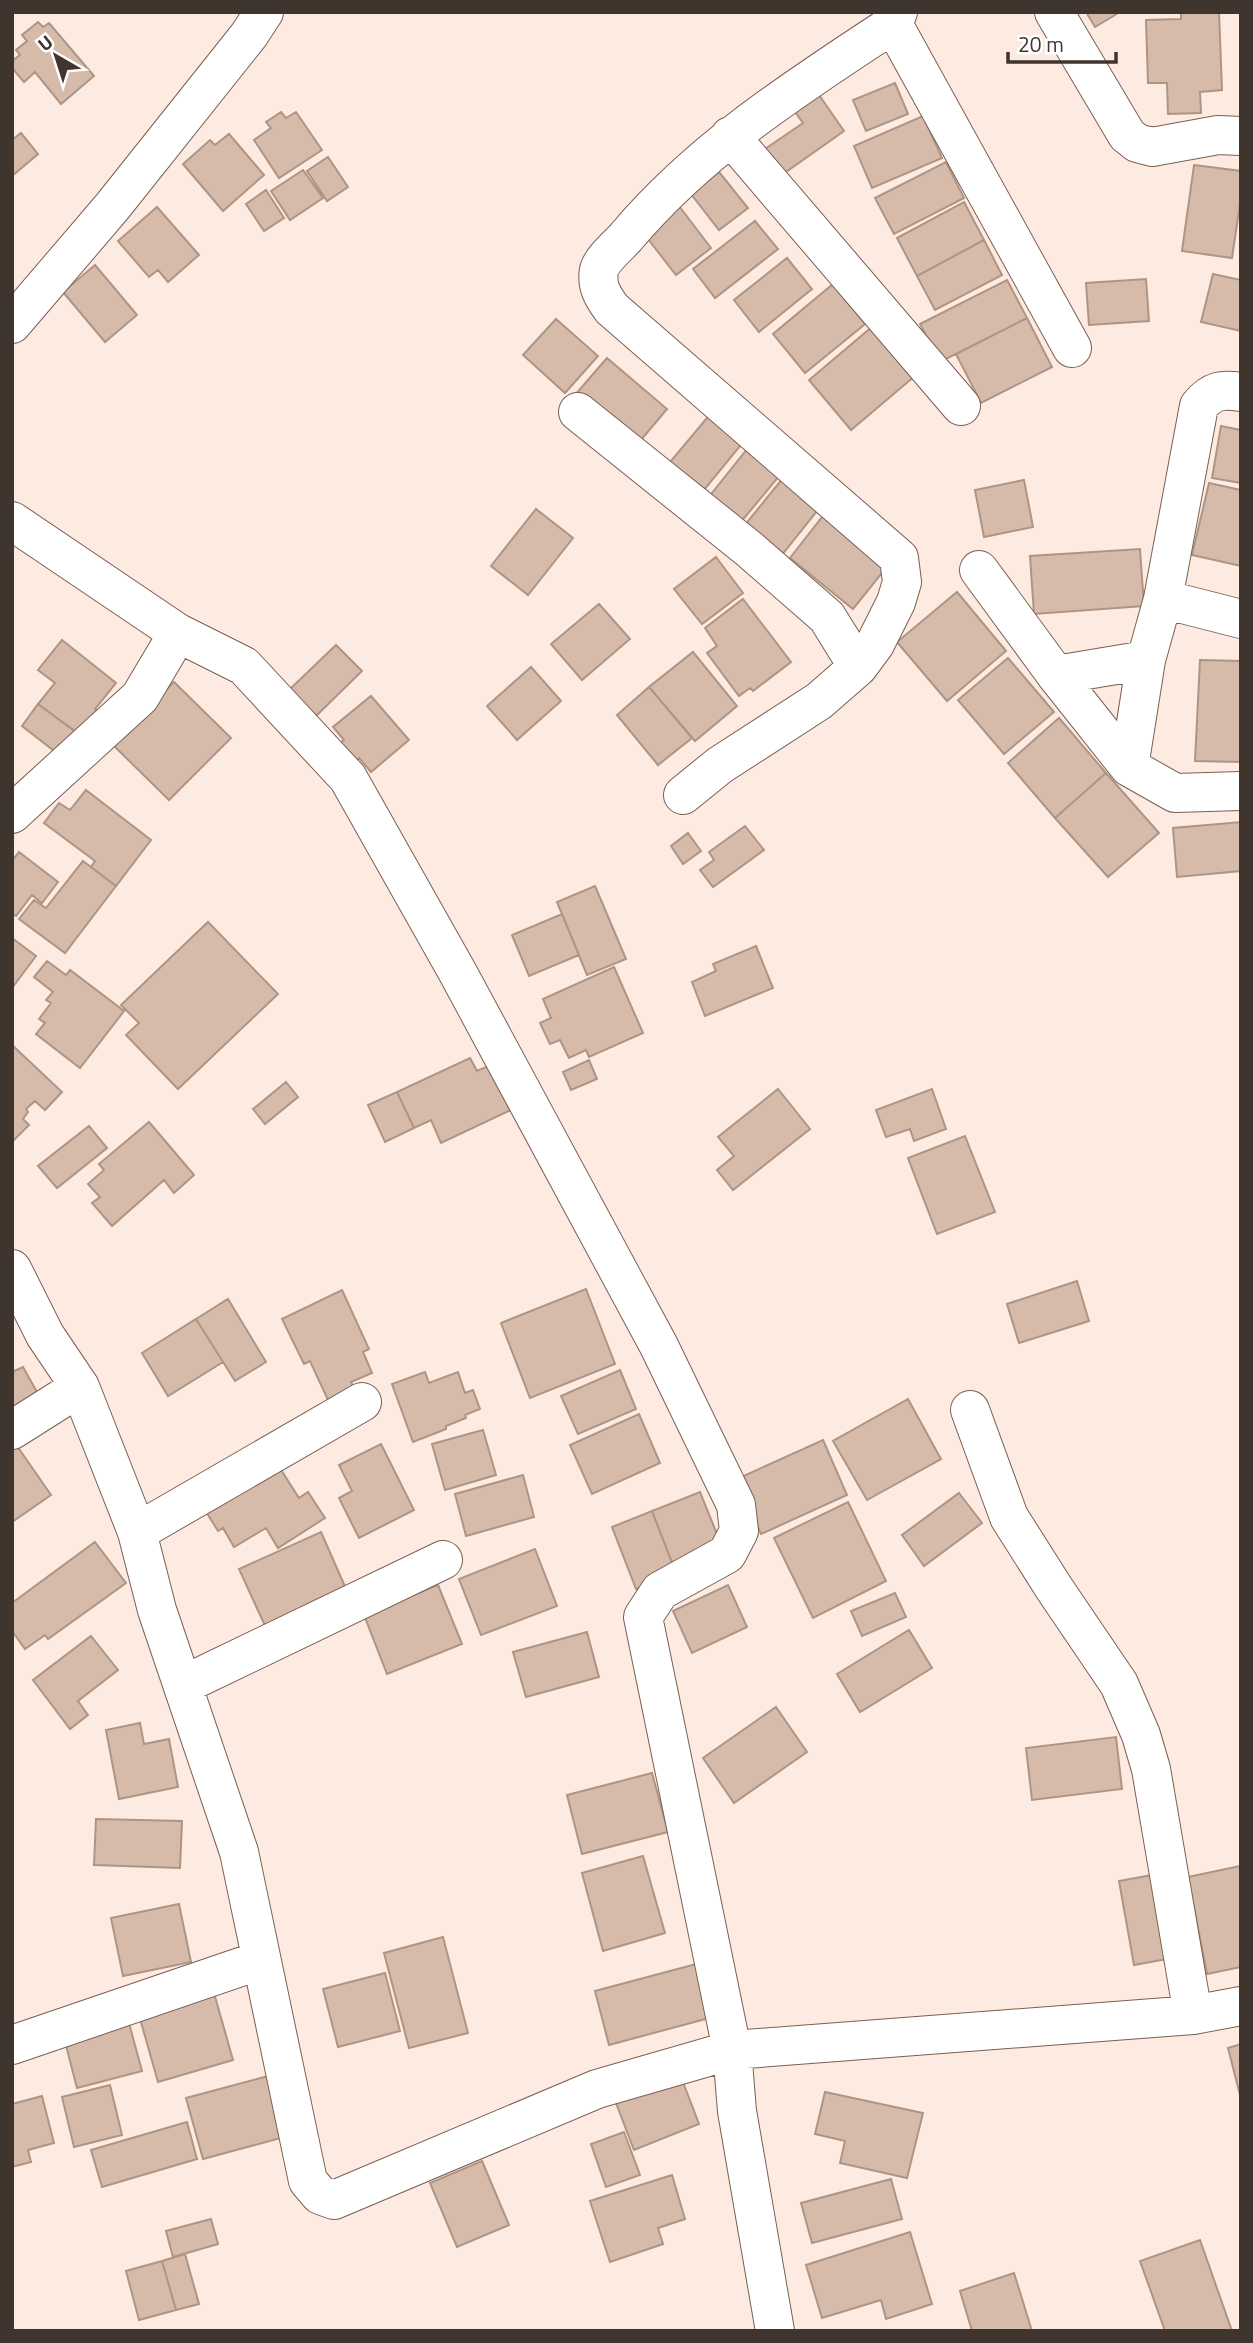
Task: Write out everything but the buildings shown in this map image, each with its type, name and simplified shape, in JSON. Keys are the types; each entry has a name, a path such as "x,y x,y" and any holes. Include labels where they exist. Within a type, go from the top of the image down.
{"street":[{"path":"12,324 112,207 249,35 264,12"},
{"path":"1054,12 1127,135 1137,143 1152,147 1218,135 1241,136"},
{"path":"683,795 720,765 819,701 858,667 875,644 896,602 902,582 899,558 612,309 603,297 598,285 600,267 645,215 730,136 895,18 1072,348"},
{"path":"730,136 961,406"},
{"path":"1129,767 1146,660 1163,599 1199,406 1207,396 1219,389 1241,392"},
{"path":"578,412 749,549 827,617 858,667"},
{"path":"12,521 178,633 244,666 348,778 458,973 639,1309 736,1505 739,1531 727,1554 660,1591 643,1617 732,2050 737,2111 775,2331"},
{"path":"979,570 1056,675 1129,767 1175,793 1241,791"},
{"path":"1163,599 1241,619"},
{"path":"12,814 140,697 178,633"},
{"path":"1056,675 1146,660"},
{"path":"12,1269 44,1335 80,1387 138,1532 157,1610 239,1852 308,2181 320,2195 334,2200 597,2089 732,2050 1193,2015 1241,2006"},
{"path":"12,1430 80,1387"},
{"path":"138,1532 362,1402"},
{"path":"970,1410 1009,1517 1119,1684 1141,1735 1151,1769 1193,2015"},
{"path":"183,1685 443,1560"},
{"path":"12,2045 261,1960"}]}
